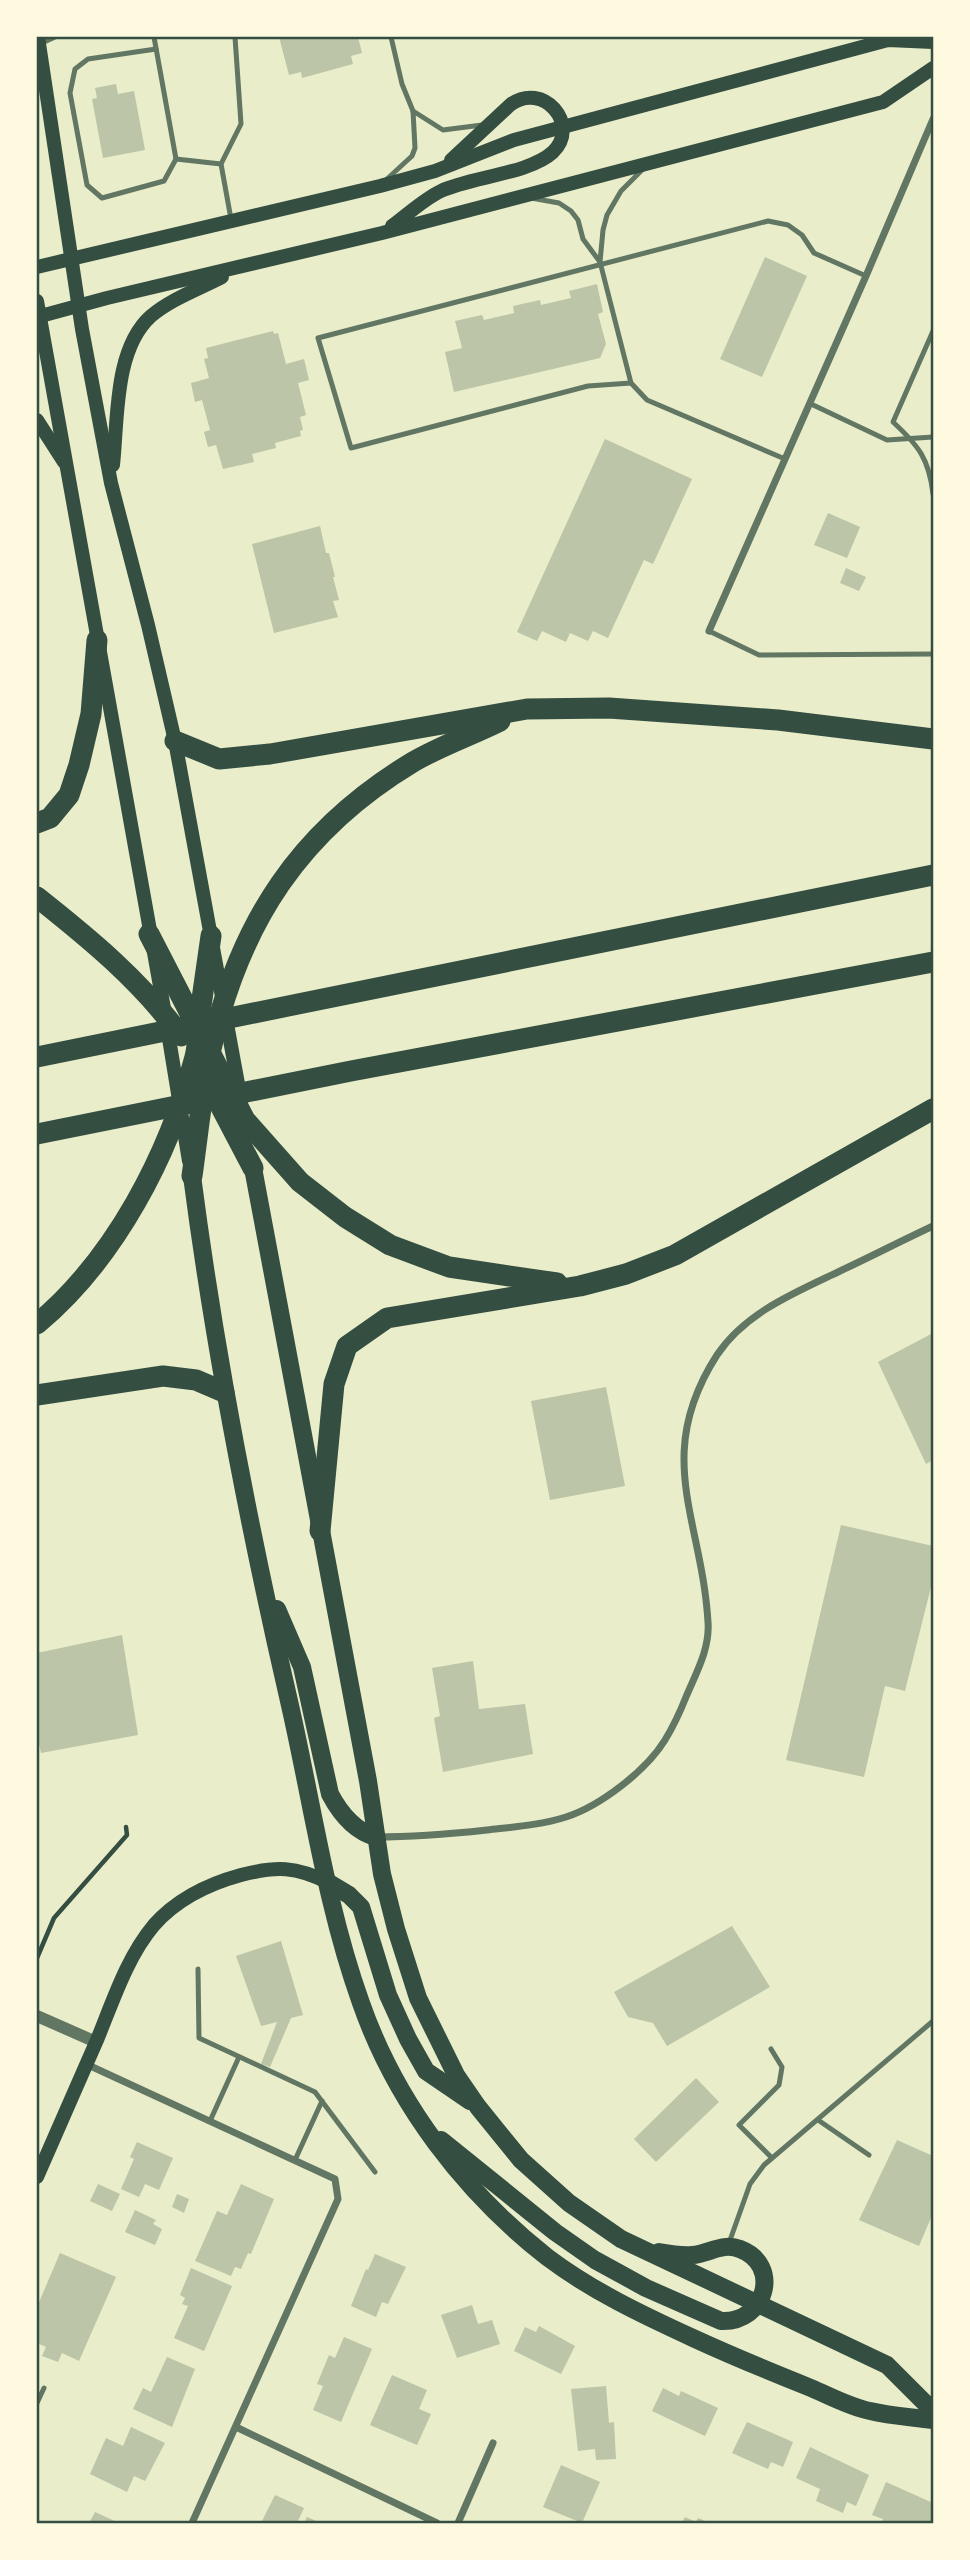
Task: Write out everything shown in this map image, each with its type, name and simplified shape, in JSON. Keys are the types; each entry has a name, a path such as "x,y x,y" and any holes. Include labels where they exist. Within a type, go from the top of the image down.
{"highway":[{"path":"37,823 50,818 69,795 76,775 91,714 97,640"},
{"path":"176,741 219,760 270,754 527,709 609,708 765,719 933,738"},
{"path":"37,1324 75,1289 109,1246 150,1172 258,919 284,875 324,831 367,792 415,760 527,709"},
{"path":"37,1056 933,875"},
{"path":"37,897 108,956 203,1053 244,1120 300,1182 345,1217 390,1245 449,1268 580,1286"},
{"path":"149,934 198,1027 203,1053 207,1079 192,1176"},
{"path":"198,1027 211,936"},
{"path":"43,1133 351,1071 933,962"},
{"path":"207,1079 253,1168"},
{"path":"320,1531 334,1384 347,1346 387,1318 580,1286 626,1274 674,1255 933,1109"},
{"path":"37,1395 163,1376 196,1380 224,1392"}],"main road":[{"path":"37,267 380,186 435,171 514,140 562,126 888,40 933,42"},
{"path":"39,41 71,259 111,483 176,741 368,1781 376,1837 396,1929 418,1998 451,2065 478,2107 522,2160 589,2218 637,2247 887,2365 933,2411"},
{"path":"38,317 382,233 883,103 933,68"},
{"path":"382,233 440,191 546,156 559,144 562,126 557,111 542,99 529,97 513,103 464,150 435,171"},
{"path":"111,483 123,371 136,333 158,311 242,267"},
{"path":"37,301 165,1014 224,1392 324,1881 368,2023 399,2089 453,2165 499,2215 548,2257 602,2293 739,2358 866,2411 933,2420"},
{"path":"37,420 68,469"},
{"path":"260,1571 302,1667 330,1794 352,1824 376,1837"},
{"path":"37,2177 137,1949 154,1926 180,1901 219,1881 263,1870 286,1868 324,1881 349,1895 361,1907 388,1995 426,2071 478,2107"},
{"path":"425,2127 555,2232 624,2277 721,2320 744,2317 758,2304 764,2285 760,2266 747,2252 728,2246 691,2255 637,2247"}],"street":[{"path":"709,631 811,404 933,119"},
{"path":"376,1837 419,1838 567,1817 597,1802 648,1762 665,1741 677,1718 703,1657 707,1640 706,1607 684,1490 682,1464 685,1434 709,1369 726,1343 761,1312 933,1226"},
{"path":"37,2016 96,2042"},
{"path":"86,2063 335,2179 338,2199 192,2523"},
{"path":"236,2427 437,2523"},
{"path":"458,2523 493,2443"}],"lane":[{"path":"39,41 55,37"},
{"path":"154,37 176,159 164,181 102,198 87,185 70,93 75,69 88,60 156,49"},
{"path":"232,222 221,164 242,124 235,37"},
{"path":"380,186 415,151 413,111 402,84 391,37"},
{"path":"413,111 443,130 492,123"},
{"path":"176,159 221,164"},
{"path":"654,161 628,182 616,199 603,230 600,263 631,383 648,400 785,458"},
{"path":"517,196 566,206 575,216 583,239 600,263"},
{"path":"631,383 589,386 351,448 318,338 768,221 788,225 802,235 814,253 866,276"},
{"path":"933,331 893,422 912,440 930,469 933,494"},
{"path":"811,404 887,440 912,440 933,436"},
{"path":"709,631 759,655 933,654"},
{"path":"198,1969 199,2038 315,2092 376,2172"},
{"path":"728,2246 750,2185 772,2158 933,2021"},
{"path":"771,2049 782,2067 779,2085 739,2125 772,2158"},
{"path":"210,2121 239,2057"},
{"path":"295,2160 322,2101"},
{"path":"818,2120 869,2155"},
{"path":"37,2403 44,2388"}],"path":[{"path":"37,1958 54,1918 127,1835 126,1827"}],"building":[{"path":"279,37 358,37 362,53 351,56 353,64 302,78 301,72 289,75"},
{"path":"116,84 118,94 134,91 145,150 103,158 92,99 97,98 95,88"},
{"path":"765,257 807,276 762,377 720,359"},
{"path":"597,284 603,312 598,314 606,344 600,358 454,392 445,352 462,348 455,321 482,315 484,320 514,313 513,306 540,300 541,305 571,298 569,291"},
{"path":"273,331 274,334 278,333 286,364 304,359 309,380 298,383 306,415 300,417 303,430 300,431 301,436 275,443 276,448 252,454 254,462 223,469 216,445 208,447 204,432 210,430 202,400 195,402 191,383 209,378 204,359 208,358 206,348"},
{"path":"605,439 692,479 653,564 644,560 608,638 593,631 588,641 570,633 566,642 542,631 537,641 517,632"},
{"path":"828,513 860,527 847,558 814,545"},
{"path":"320,526 335,577 339,600 333,601 338,617 274,633 252,544"},
{"path":"846,568 866,577 859,591 840,583"},
{"path":"933,1333 933,1460 926,1464 878,1362"},
{"path":"606,1387 625,1486 550,1500 531,1401"},
{"path":"841,1525 933,1546 933,1579 905,1691 885,1686 864,1777 786,1760"},
{"path":"122,1635 138,1735 41,1753 37,1735 37,1653"},
{"path":"473,1661 479,1709 525,1704 533,1754 443,1772 434,1718 440,1716 432,1668"},
{"path":"732,1926 770,1987 667,2046 653,2023 628,2017 614,1992"},
{"path":"281,1941 303,2015 291,2018 270,2067 261,2064 277,2022 261,2026 236,1956"},
{"path":"696,2078 719,2102 656,2162 634,2139"},
{"path":"897,2140 933,2156 933,2213 919,2246 859,2220"},
{"path":"137,2142 173,2158 159,2190 145,2184 139,2197 121,2189 134,2159 130,2157"},
{"path":"98,2184 120,2194 112,2211 90,2201"},
{"path":"241,2184 274,2199 251,2254 248,2253 241,2269 235,2267 231,2276 195,2261 217,2211 227,2215"},
{"path":"177,2194 189,2199 184,2213 172,2207"},
{"path":"135,2210 156,2220 153,2224 162,2229 155,2245 125,2232"},
{"path":"60,2253 116,2277 79,2361 62,2353 58,2362 42,2356 46,2347 37,2343 37,2307"},
{"path":"375,2254 406,2267 388,2304 382,2302 376,2317 351,2306"},
{"path":"191,2268 232,2286 204,2351 174,2338 188,2306 182,2304 185,2298 180,2295"},
{"path":"472,2305 478,2324 492,2320 500,2344 457,2358 441,2315"},
{"path":"539,2326 575,2346 561,2374 514,2351 525,2327 536,2332"},
{"path":"344,2337 372,2349 341,2422 313,2410 323,2386 317,2384 329,2355 335,2358"},
{"path":"167,2357 195,2369 172,2427 133,2409 143,2388 151,2392"},
{"path":"392,2375 427,2390 419,2409 431,2414 417,2445 370,2425"},
{"path":"606,2386 609,2423 614,2422 616,2459 596,2460 595,2449 578,2451 571,2389"},
{"path":"663,2388 679,2396 681,2391 718,2408 705,2436 652,2411"},
{"path":"747,2422 793,2442 783,2467 771,2462 768,2469 732,2453"},
{"path":"131,2427 165,2443 145,2481 134,2476 127,2492 90,2474 106,2438 123,2446"},
{"path":"810,2447 869,2475 856,2506 847,2502 843,2513 816,2501 820,2489 796,2478"},
{"path":"561,2465 600,2482 582,2523 543,2507"},
{"path":"886,2482 933,2503 931,2523 881,2523 883,2519 872,2515"},
{"path":"275,2495 304,2508 297,2523 261,2523"},
{"path":"95,2512 119,2523 89,2523"},
{"path":"307,2517 321,2523 304,2523"},
{"path":"685,2517 696,2522 698,2518 710,2523 682,2523"}]}
